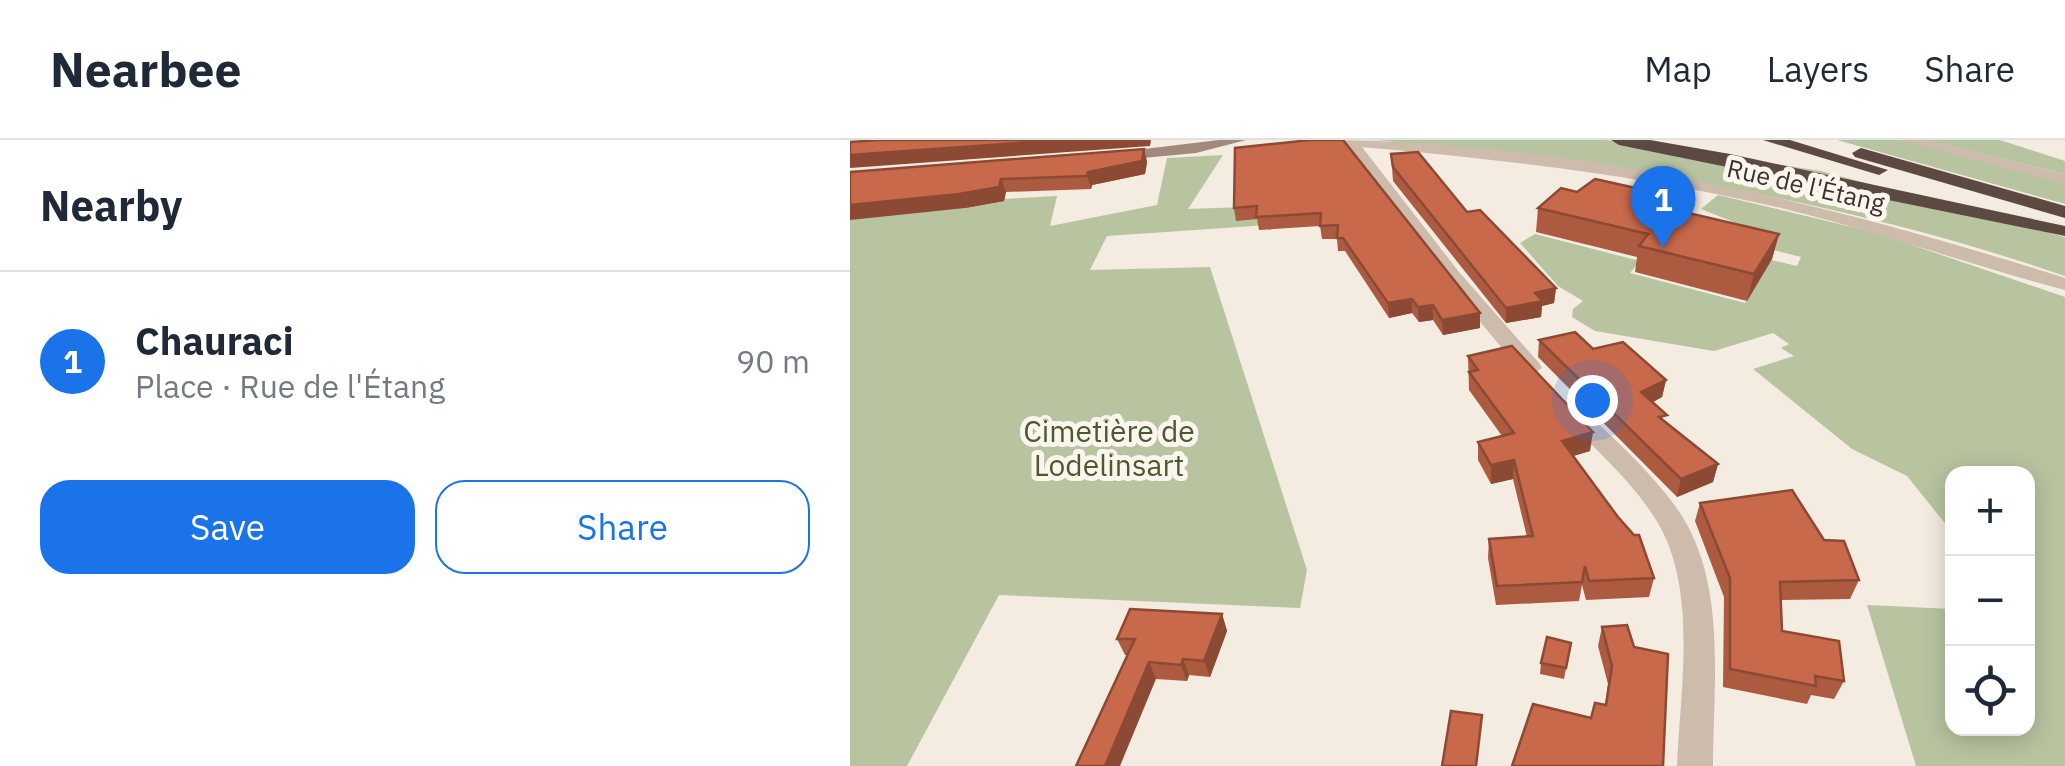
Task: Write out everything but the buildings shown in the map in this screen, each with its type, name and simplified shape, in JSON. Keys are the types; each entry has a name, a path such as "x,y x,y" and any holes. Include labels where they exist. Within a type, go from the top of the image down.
{"highway":[{"path":"1619,140 1770,166 1978,216 2064,224"},
{"path":"1712,140 2064,224"},
{"path":"1752,140 1854,164"},
{"path":"1771,140 2064,224"},
{"path":"1812,140 2064,224"}],"street":[{"path":"1114,157 1199,140"},
{"path":"1095,158 1196,149 1240,140"},
{"path":"1907,140 2065,179"},
{"path":"1340,141 1497,332 1658,503 1673,526 1683,549 1694,610 1694,766"},
{"name":"Rue de l'Étang","path":"1340,141 1518,157 1729,192 1861,222 2065,284"}],"green space":[{"path":"1375,140 1606,140 1821,171 2065,237 2065,276 1896,225 1724,187 1550,160"},
{"path":"1837,140 1901,140 2065,179 2065,204"},
{"path":"1923,140 2000,140 2065,161 2065,174"},
{"name":"Cimetière de Lodelinsart","path":"1223,155 1188,209 1297,205 1268,225 1107,236 1090,270 1210,267 1307,570 1300,608 999,595 907,766 850,766 850,217 970,201 1057,196 1050,226 1157,205 1167,158"},
{"path":"1718,195 1877,233 2065,297 2065,766 1916,766 1867,605 1945,609 1945,736 2035,736 2035,466 1945,466 1945,523 1907,476 1852,449 1753,369 1794,356 1781,348 1789,344 1773,333 1714,351 1595,331 1572,317 1573,309 1583,301 1558,286 1520,243 1535,234 1640,261 1630,273 1745,303 1771,260 1797,266 1801,257 1773,250 1771,237 1701,209"}],"place":[{"name":"Chauraci","path":"1663,248"}]}
